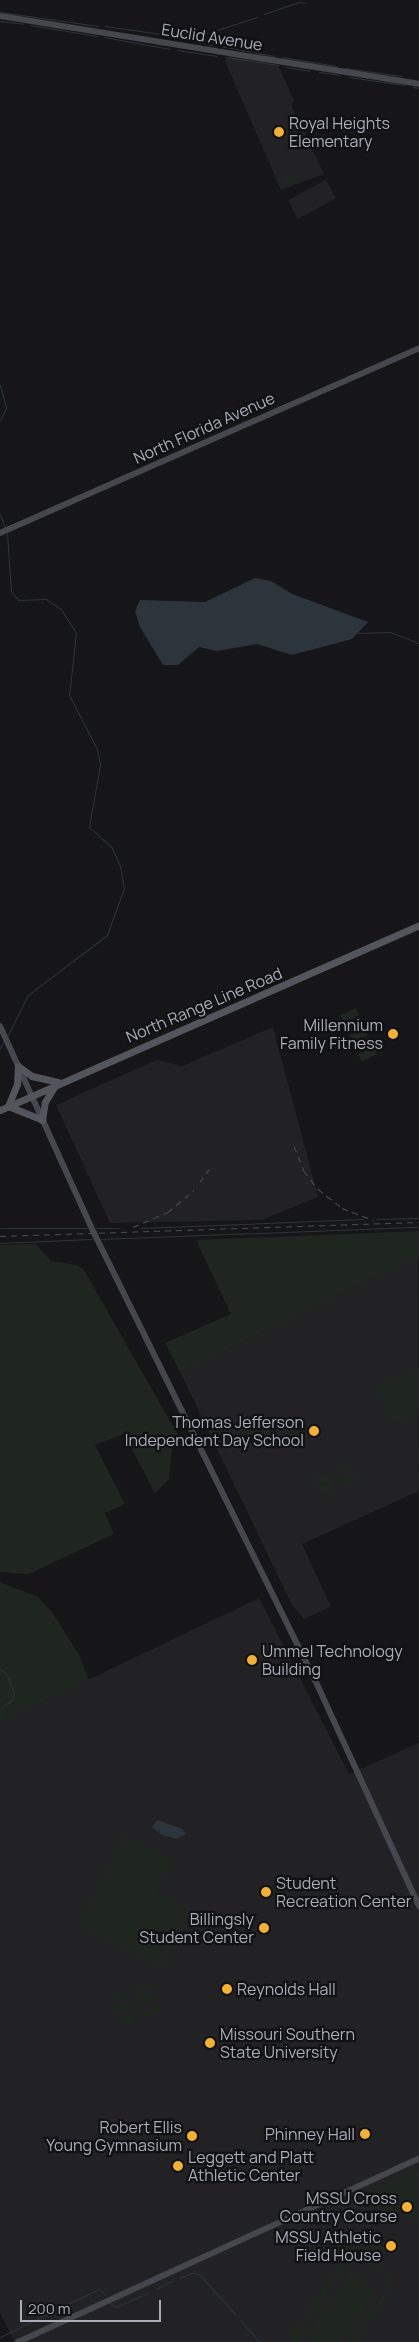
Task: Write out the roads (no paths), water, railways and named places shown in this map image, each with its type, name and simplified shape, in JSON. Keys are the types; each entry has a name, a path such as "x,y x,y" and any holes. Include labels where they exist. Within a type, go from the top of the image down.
{"main road":[{"name":"Euclid Avenue","path":"0,16 419,84"},
{"name":"North Florida Avenue","path":"0,532 419,348"},
{"name":"North Range Line Road","path":"0,1110 58,1082 419,925"},
{"path":"0,1026 139,1328 349,1751 419,1906"},
{"path":"18,1066 32,1076 58,1082 45,1102 42,1120"},
{"path":"18,1066 17,1084 8,1106 42,1120"},
{"path":"18,2342 419,2158"}],"waterway":[{"path":"264,14 299,2 305,3"},
{"path":"0,12 98,26"},
{"path":"214,31 257,17"},
{"path":"0,21 23,24"},
{"path":"30,25 97,36"},
{"path":"105,26 160,34 207,33"},
{"path":"162,34 212,45"},
{"path":"104,37 170,49"},
{"path":"221,46 274,56"},
{"path":"177,50 217,56"},
{"path":"225,57 278,65"},
{"path":"282,57 336,66"},
{"path":"286,67 310,71"},
{"path":"345,68 401,76"},
{"path":"319,72 340,75"},
{"path":"349,77 404,85"},
{"path":"413,87 419,88"},
{"path":"0,385 6,408 0,421"},
{"path":"0,514 5,528"},
{"path":"7,534 11,591 18,600 46,599 61,609 76,633 69,695 97,749 100,765 89,827 112,848 120,866 124,888 107,935 28,995 8,1035"},
{"path":"358,633 390,632 419,643"},
{"path":"0,1048 4,1041"},
{"path":"376,1219 419,1218"},
{"path":"141,1228 363,1219"},
{"path":"101,1239 419,1227"},
{"path":"0,1228 87,1228"},
{"path":"96,1228 119,1228"},
{"path":"0,1243 92,1239"},
{"path":"0,1669 7,1675 14,1693 12,1700 0,1708"},
{"path":"179,2278 191,2273 199,2274 235,2314"},
{"path":"156,2289 172,2281"},
{"path":"0,2337 99,2289 105,2295"},
{"path":"110,2303 116,2307 149,2292"},
{"path":"240,2320 260,2342"}],"railway":[{"path":"294,1146 304,1171 318,1189 342,1208 374,1220"},
{"path":"200,1182 209,1169"},
{"path":"133,1227 168,1212 194,1190"},
{"path":"0,1236 419,1222"}],"place":[{"name":"Royal Heights Elementary","path":"279,132"},
{"name":"Millennium Family Fitness","path":"393,1034"},
{"name":"Thomas Jefferson Independent Day School","path":"314,1431"},
{"name":"Ummel Technology Building","path":"252,1660"},
{"name":"Student Recreation Center","path":"266,1892"},
{"name":"Billingsly Student Center","path":"264,1928"},
{"name":"Reynolds Hall","path":"227,1989"},
{"name":"Missouri Southern State University","path":"210,2043"},
{"name":"Phinney Hall","path":"365,2134"},
{"name":"Robert Ellis Young Gymnasium","path":"192,2136"},
{"name":"Leggett and Platt Athletic Center","path":"178,2166"},
{"name":"MSSU Cross Country Course","path":"407,2207"},
{"name":"MSSU Athletic Field House","path":"391,2246"}]}
